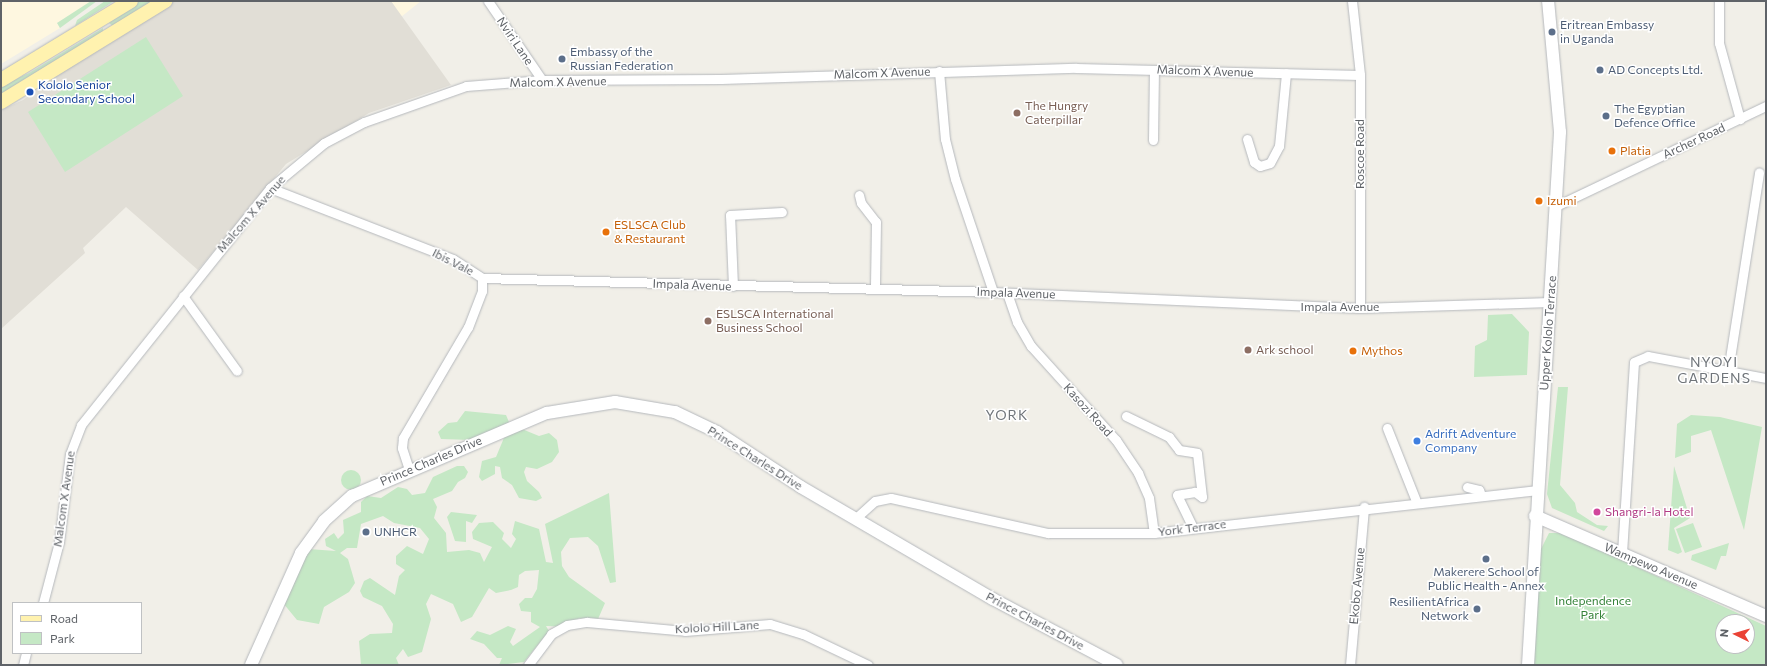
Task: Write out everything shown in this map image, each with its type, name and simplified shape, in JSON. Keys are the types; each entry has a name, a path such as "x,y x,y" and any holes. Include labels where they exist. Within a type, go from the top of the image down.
{"main road":[{"path":"1,80 131,1"},
{"path":"1,102 165,1"},
{"path":"100,21 108,26 111,34"}],"street":[{"name":"Nviri Lane","path":"488,1 542,80"},
{"name":"Roscoe Road","path":"1352,1 1360,75 1360,308"},
{"name":"Upper Kololo Terrace","path":"1528,665 1536,490 1550,302 1560,132 1548,1"},
{"path":"1719,1 1719,43 1740,119"},
{"name":"Malcom X Avenue","path":"42,602 59,542 65,479 74,438 183,296 270,188 324,143 378,117 466,86 542,80 721,79 939,70 1154,70 1360,75"},
{"path":"939,70 945,139 955,179 993,292"},
{"path":"1153,140 1154,70"},
{"path":"1247,139 1254,162 1260,166 1270,163 1279,146 1286,73"},
{"name":"Archer Road","path":"1556,206 1766,106"},
{"path":"1728,371 1759,172"},
{"name":"Ibis Vale","path":"270,188 453,260 482,278 482,290 468,327 403,438 410,469"},
{"path":"859,195 860,204 876,222 875,289"},
{"path":"733,286 730,215 782,212"},
{"name":"Impala Avenue","path":"482,278 993,292 1360,308 1550,302"},
{"name":"Kasozi Road","path":"1007,293 1017,322 1031,346 1116,440 1134,468 1149,498 1154,533"},
{"path":"183,296 237,371"},
{"path":"1622,553 1634,362 1648,356 1766,378"},
{"name":"Prince Charles Drive","path":"251,665 301,553 324,521 352,496 410,469 547,413 593,404 635,403 675,412 717,432 801,487 857,517 993,599 1117,665"},
{"path":"1126,416 1169,437 1179,450 1197,453 1202,497 1195,492 1177,495 1193,528"},
{"path":"1386,428 1416,501"},
{"path":"1467,487 1479,490 1481,495"},
{"name":"York Terrace","path":"857,517 875,501 891,498 1048,533 1154,533 1416,501 1536,490"},
{"name":"Ekobo Avenue","path":"1350,665 1364,507"},
{"name":"Wampewo Avenue","path":"1535,516 1766,616"},
{"name":"Kololo Hill Lane","path":"528,665 551,634 567,624 587,622 685,631 770,624 803,634 868,665"},
{"path":"23,665 26,654"}],"shaded area":[{"path":"1,1 93,1 57,23 60,28 1,64"},
{"path":"172,1 391,1 451,85 369,113 286,164 198,270 126,207 83,248 85,253 1,329 1,110 23,100 97,47"},
{"path":"391,1 421,1 401,17"}],"green space":[{"path":"91,1 97,1 60,28 57,23"},
{"path":"105,1 114,1 75,26 77,20"},
{"path":"137,1 157,1 113,26 109,23"},
{"path":"103,28 103,32 1,96 1,86 29,73"},
{"path":"146,37 183,96 65,172 28,112"},
{"path":"1512,314 1529,332 1527,375 1474,377 1475,346 1487,340 1488,315"},
{"path":"1558,387 1568,387 1560,485 1575,503 1577,512 1597,525 1608,526 1604,531 1552,508 1547,494"},
{"path":"465,411 506,415 509,422 503,434 472,440 441,439 438,432 448,423 457,422"},
{"path":"1691,415 1720,417 1762,427 1744,530 1711,430 1691,436 1691,452 1675,458 1677,424"},
{"path":"517,427 539,436 549,433 557,440 559,452 552,462 537,469 526,467 524,472 527,481 539,492 542,498 536,501 519,498 512,485 502,478 500,467 495,466 495,474 482,481 479,477 482,461 496,457 506,433"},
{"path":"457,466 464,466 468,472 465,478 458,482 452,491 433,499 437,507 434,518 446,533 447,552 469,550 480,553 484,562 492,547 473,539 472,532 479,523 493,522 504,533 502,539 511,548 516,539 512,534 515,521 539,529 546,562 553,563 545,524 609,493 616,582 610,583 598,546 588,537 570,538 561,552 562,566 569,577 605,603 595,626 579,618 572,627 546,626 549,631 524,662 499,665 502,658 497,658 484,644 470,639 477,631 490,635 508,626 516,629 510,642 513,646 540,627 531,622 531,612 521,611 519,604 525,598 532,598 537,589 539,570 525,571 519,575 518,587 496,593 489,588 472,617 461,622 453,604 431,594 426,604 431,619 422,652 408,657 403,649 396,658 399,665 361,665 359,641 370,634 392,633 393,624 382,606 363,597 360,591 364,581 370,578 395,595 399,576 405,570 396,564 396,556 407,546 423,554 429,539 420,528 394,523 383,516 361,524 357,548 347,548 340,553 348,559 355,583 349,592 324,607 319,624 297,620 283,603 308,549 336,551 326,546 325,539 334,533 338,539 344,533 343,520 361,512 361,502 367,496 381,498 398,487 407,489 412,495 425,493 433,477"},
{"path":"1674,466 1690,518 1674,528 1682,552 1678,554 1668,550"},
{"path":"351,470 358,473 361,480 358,487 351,490 344,487 341,480 344,473"},
{"path":"451,512 477,515 472,523 466,521 466,542 455,541 447,517"},
{"path":"1693,523 1702,547 1685,553 1676,529"},
{"name":"Independence Park","path":"1549,533 1562,533 1740,614 1715,614 1715,654 1755,654 1755,621 1766,626 1766,665 1533,665 1541,549"},
{"path":"1729,543 1726,556 1721,556 1716,570 1691,560 1692,555"}],"place":[{"name":"Eritrean Embassy in Uganda","path":"1552,32"},
{"name":"Embassy of the Russian Federation","path":"562,59"},
{"name":"AD Concepts Ltd.","path":"1600,70"},
{"name":"Kololo Senior Secondary School","path":"30,92"},
{"name":"The Hungry Caterpillar","path":"1017,113"},
{"name":"The Egyptian Defence Office","path":"1606,116"},
{"name":"Platia","path":"1612,151"},
{"name":"Izumi","path":"1539,201"},
{"name":"ESLSCA Club & Restaurant","path":"606,232"},
{"name":"ESLSCA International Business School","path":"708,321"},
{"name":"Ark school","path":"1248,350"},
{"name":"Mythos","path":"1353,351"},
{"name":"Adrift Adventure Company","path":"1417,441"},
{"name":"Shangri-la Hotel","path":"1597,512"},
{"name":"UNHCR","path":"366,532"},
{"name":"Makerere School of Public Health - Annex","path":"1486,559"},
{"name":"ResilientAfrica Network","path":"1477,609"}],"district":[{"name":"NYOYI GARDENS","path":"1714,370"},
{"name":"YORK","path":"1007,415"}]}
